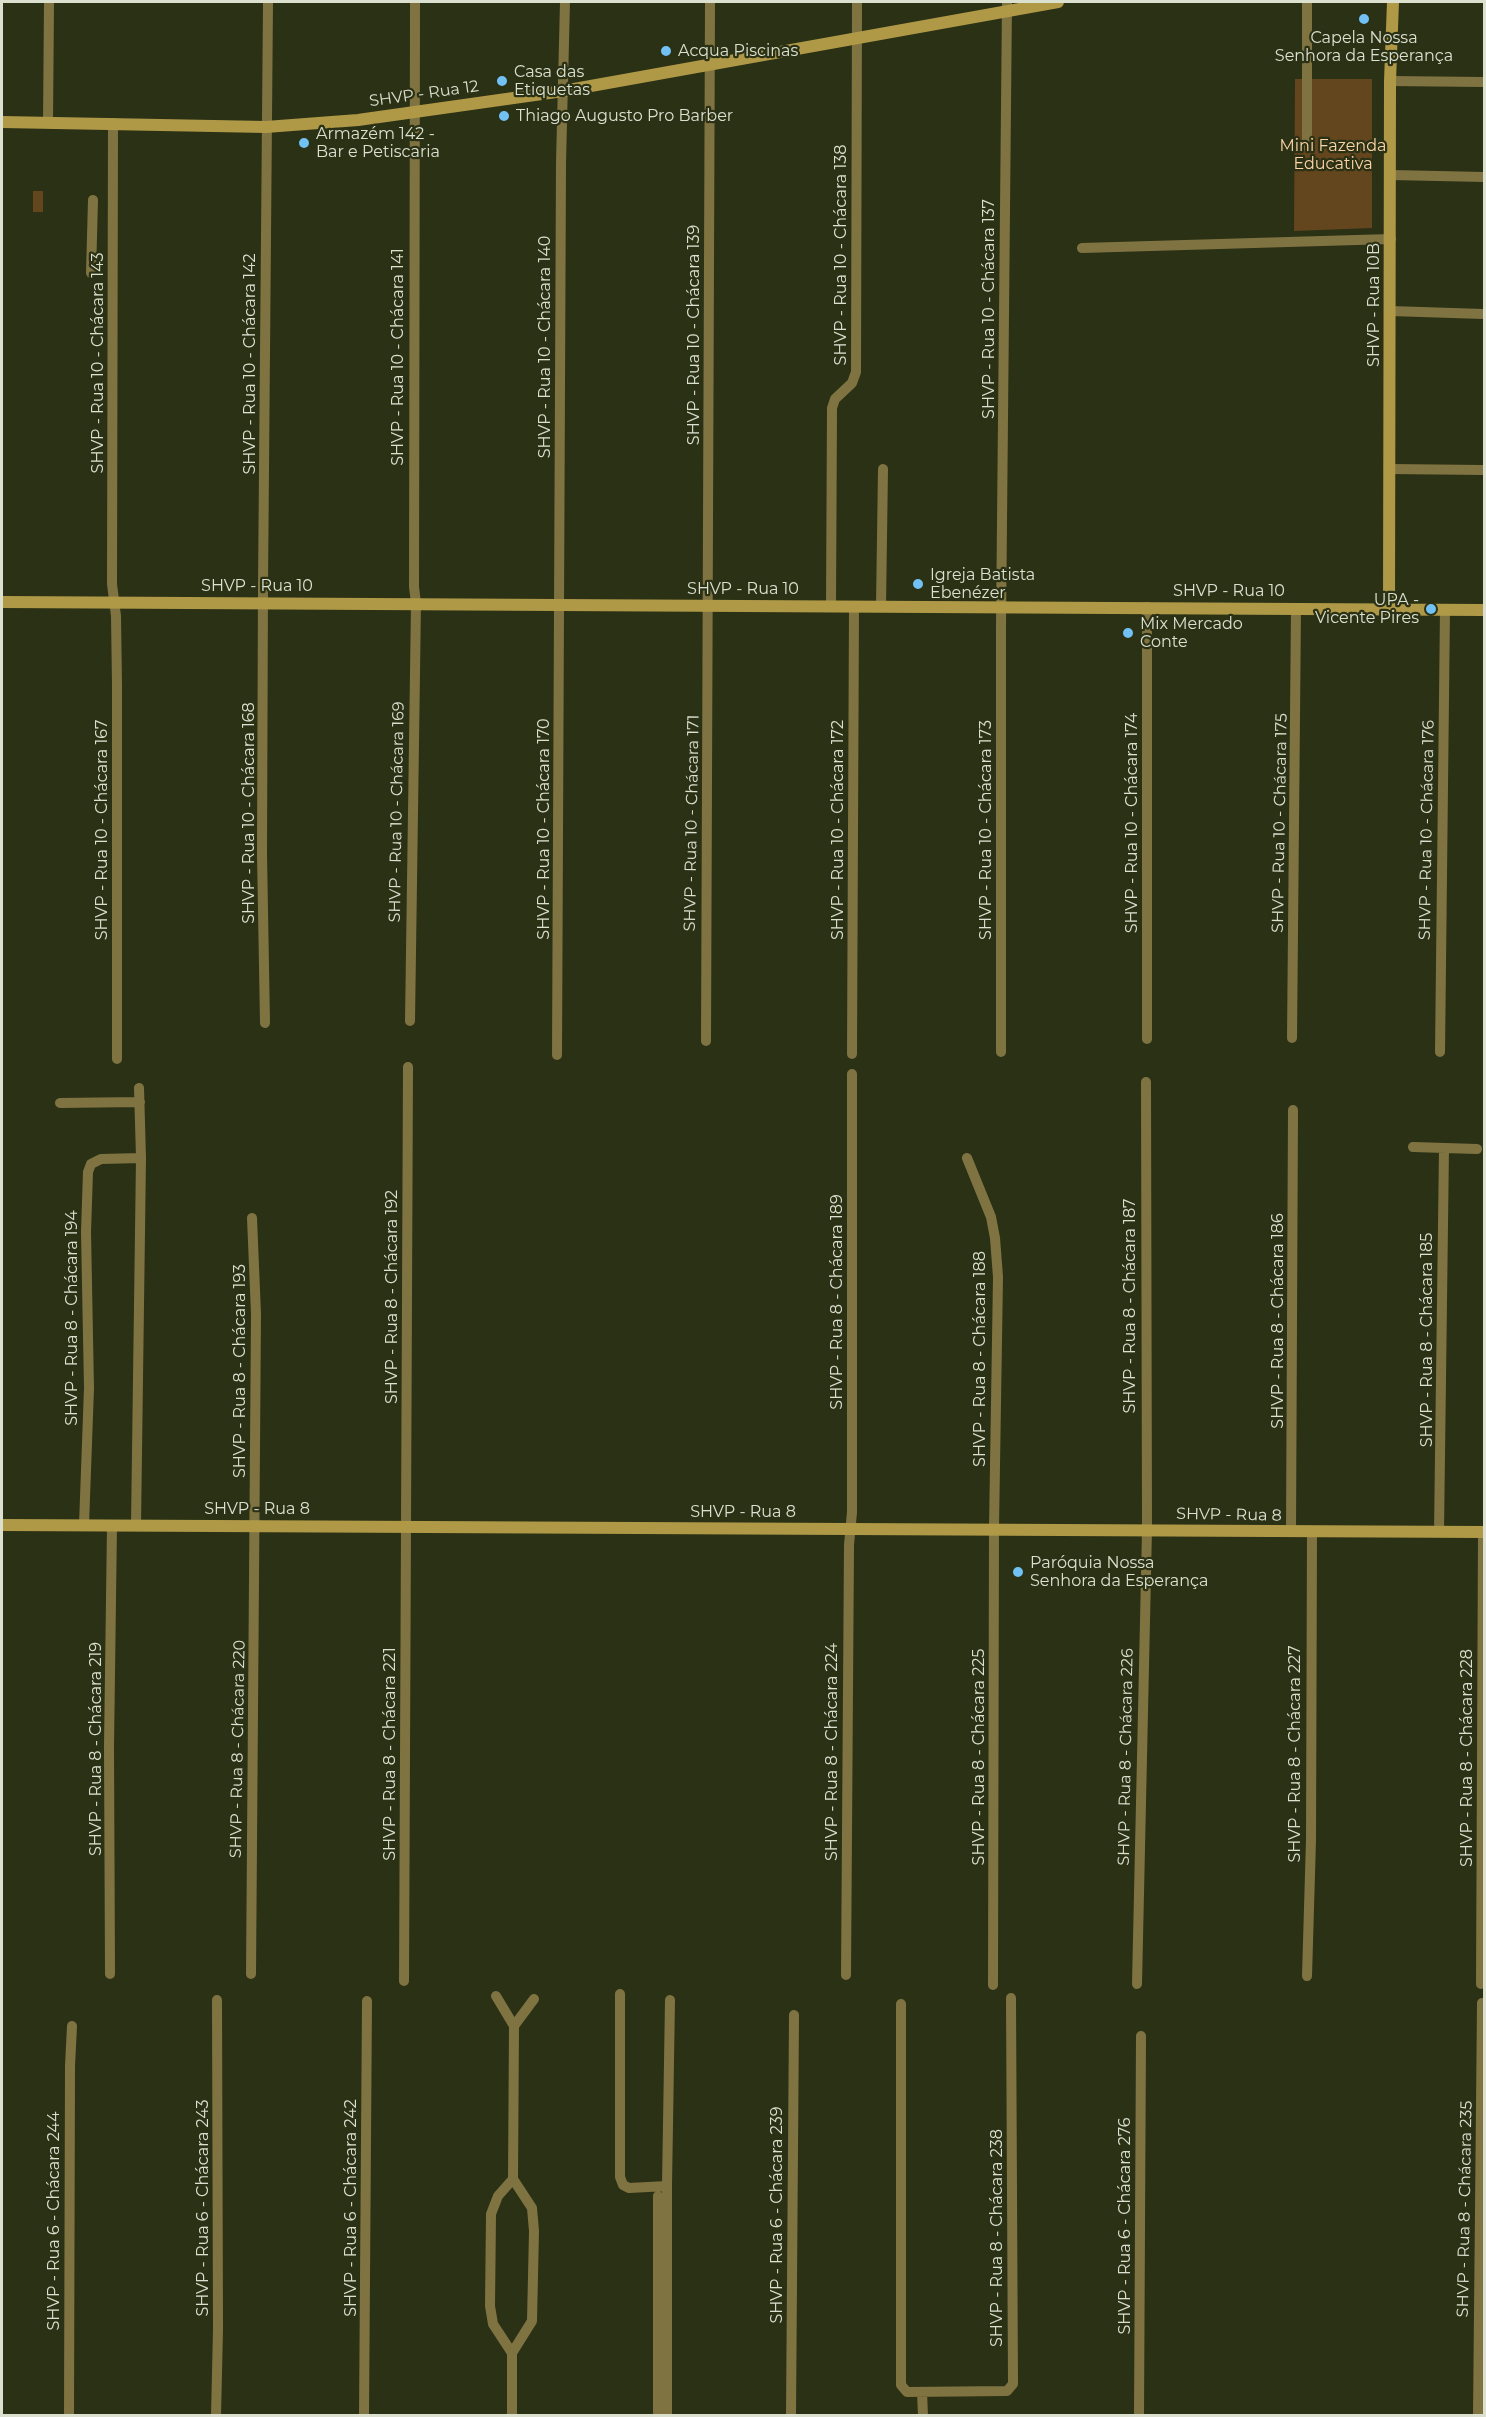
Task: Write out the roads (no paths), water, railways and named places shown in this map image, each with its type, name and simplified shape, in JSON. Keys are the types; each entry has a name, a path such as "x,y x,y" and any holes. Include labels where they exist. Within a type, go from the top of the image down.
{"street":[{"path":"48,122 49,2"},
{"name":"SHVP - Rua 10 - Chácara 142","path":"263,602 268,2"},
{"name":"SHVP - Rua 10 - Chácara 141","path":"415,2 414,564 416,603"},
{"name":"SHVP - Rua 10 - Chácara 140","path":"558,604 565,2"},
{"name":"SHVP - Rua 10 - Chácara 139","path":"708,605 710,2"},
{"name":"SHVP - Rua 10 - Chácara 138","path":"831,606 832,408 835,399 852,383 856,372 857,2"},
{"name":"SHVP - Rua 12","path":"2,122 266,127 358,120 563,91 856,40 1007,6 1058,2"},
{"path":"1306,2 1307,146"},
{"name":"SHVP - Rua 10B","path":"1389,609 1390,81 1393,2"},
{"name":"SHVP - Rua 10 - Chácara 137","path":"1002,607 1007,6"},
{"path":"1390,81 1485,82"},
{"name":"SHVP - Rua 10 - Chácara 143","path":"113,123 112,584 114,602"},
{"path":"1391,175 1485,177"},
{"path":"91,273 93,200"},
{"path":"1082,248 1390,239"},
{"path":"91,259 113,261"},
{"path":"1390,311 1485,314"},
{"path":"881,606 883,469"},
{"path":"1390,469 1485,470"},
{"name":"SHVP - Rua 10","path":"2,602 1485,610"},
{"name":"SHVP - Rua 10 - Chácara 167","path":"114,602 117,685 117,1059"},
{"name":"SHVP - Rua 10 - Chácara 168","path":"263,602 262,854 265,1023"},
{"name":"SHVP - Rua 10 - Chácara 169","path":"410,1021 416,603"},
{"name":"SHVP - Rua 10 - Chácara 170","path":"557,1055 558,604"},
{"name":"SHVP - Rua 10 - Chácara 171","path":"706,1041 708,605"},
{"name":"SHVP - Rua 10 - Chácara 172","path":"852,1054 854,606"},
{"name":"SHVP - Rua 10 - Chácara 173","path":"1001,1053 1002,607"},
{"name":"SHVP - Rua 10 - Chácara 174","path":"1147,1039 1148,607"},
{"name":"SHVP - Rua 10 - Chácara 175","path":"1292,1038 1296,608"},
{"name":"SHVP - Rua 10 - Chácara 176","path":"1440,1052 1445,609"},
{"name":"SHVP - Rua 8 - Chácara 192","path":"407,1527 408,1067"},
{"name":"SHVP - Rua 8 - Chácara 189","path":"850,1529 852,1074"},
{"name":"SHVP - Rua 8 - Chácara 187","path":"1146,1082 1146,1530"},
{"path":"136,1525 140,1088"},
{"path":"60,1103 140,1102"},
{"name":"SHVP - Rua 8 - Chácara 186","path":"1291,1532 1293,1110"},
{"path":"1413,1147 1478,1149"},
{"name":"SHVP - Rua 8 - Chácara 185","path":"1439,1532 1444,1148"},
{"name":"SHVP - Rua 8 - Chácara 194","path":"84,1525 89,1388 86,1232 88,1172 91,1164 101,1159 141,1158"},
{"name":"SHVP - Rua 8 - Chácara 188","path":"967,1158 991,1217 997,1267 994,1528"},
{"name":"SHVP - Rua 8 - Chácara 193","path":"252,1218 256,1314 256,1525"},
{"name":"SHVP - Rua 8","path":"2,1525 1484,1532"},
{"name":"SHVP - Rua 8 - Chácara 219","path":"110,1974 109,1747 112,1525"},
{"name":"SHVP - Rua 8 - Chácara 220","path":"251,1974 256,1525"},
{"name":"SHVP - Rua 8 - Chácara 221","path":"404,1981 407,1527"},
{"name":"SHVP - Rua 8 - Chácara 225","path":"993,1985 994,1528"},
{"name":"SHVP - Rua 8 - Chácara 224","path":"846,1975 850,1529"},
{"name":"SHVP - Rua 8 - Chácara 226","path":"1137,1984 1146,1530"},
{"name":"SHVP - Rua 8 - Chácara 227","path":"1307,1976 1311,1840 1312,1532"},
{"name":"SHVP - Rua 8 - Chácara 228","path":"1481,1984 1484,1532"},
{"path":"620,1994 620,2177 623,2185 629,2188 667,2186"},
{"path":"496,1996 514,2026 513,2179 532,2208 534,2231 533,2316 512,2353 512,2415"},
{"name":"SHVP - Rua 8 - Chácara 238","path":"922,2392 1006,2391 1013,2385 1011,1998"},
{"path":"514,2026 534,1999"},
{"name":"SHVP - Rua 6 - Chácara 243","path":"216,2415 217,2000"},
{"path":"667,2415 670,2000"},
{"name":"SHVP - Rua 6 - Chácara 242","path":"364,2415 367,2001"},
{"name":"SHVP - Rua 8 - Chácara 235","path":"1478,2415 1482,2003"},
{"path":"901,2004 901,2385 907,2391 922,2392 923,2415"},
{"name":"SHVP - Rua 6 - Chácara 239","path":"791,2415 794,2015"},
{"name":"SHVP - Rua 6 - Chácara 244","path":"69,2415 72,2026"},
{"name":"SHVP - Rua 6 - Chácara 276","path":"1139,2415 1141,2036"},
{"path":"512,2353 493,2324 490,2306 491,2214 498,2196 513,2179"},
{"path":"658,2196 658,2415"}],"place":[{"name":"Capela Nossa Senhora da Esperança","path":"1364,19"},
{"name":"Acqua Piscinas","path":"666,51"},
{"name":"Casa das Etiquetas","path":"502,81"},
{"name":"Thiago Augusto Pro Barber","path":"504,116"},
{"name":"Armazém 142 - Bar e Petiscaria","path":"304,143"},
{"name":"Igreja Batista Ebenézer","path":"918,584"},
{"name":"UPA - Vicente Pires","path":"1431,609"},
{"name":"Mix Mercado Conte","path":"1128,633"},
{"name":"Paróquia Nossa Senhora da Esperança","path":"1018,1572"}],"park label":[{"name":"Mini Fazenda Educativa","path":"1333,155"}]}
